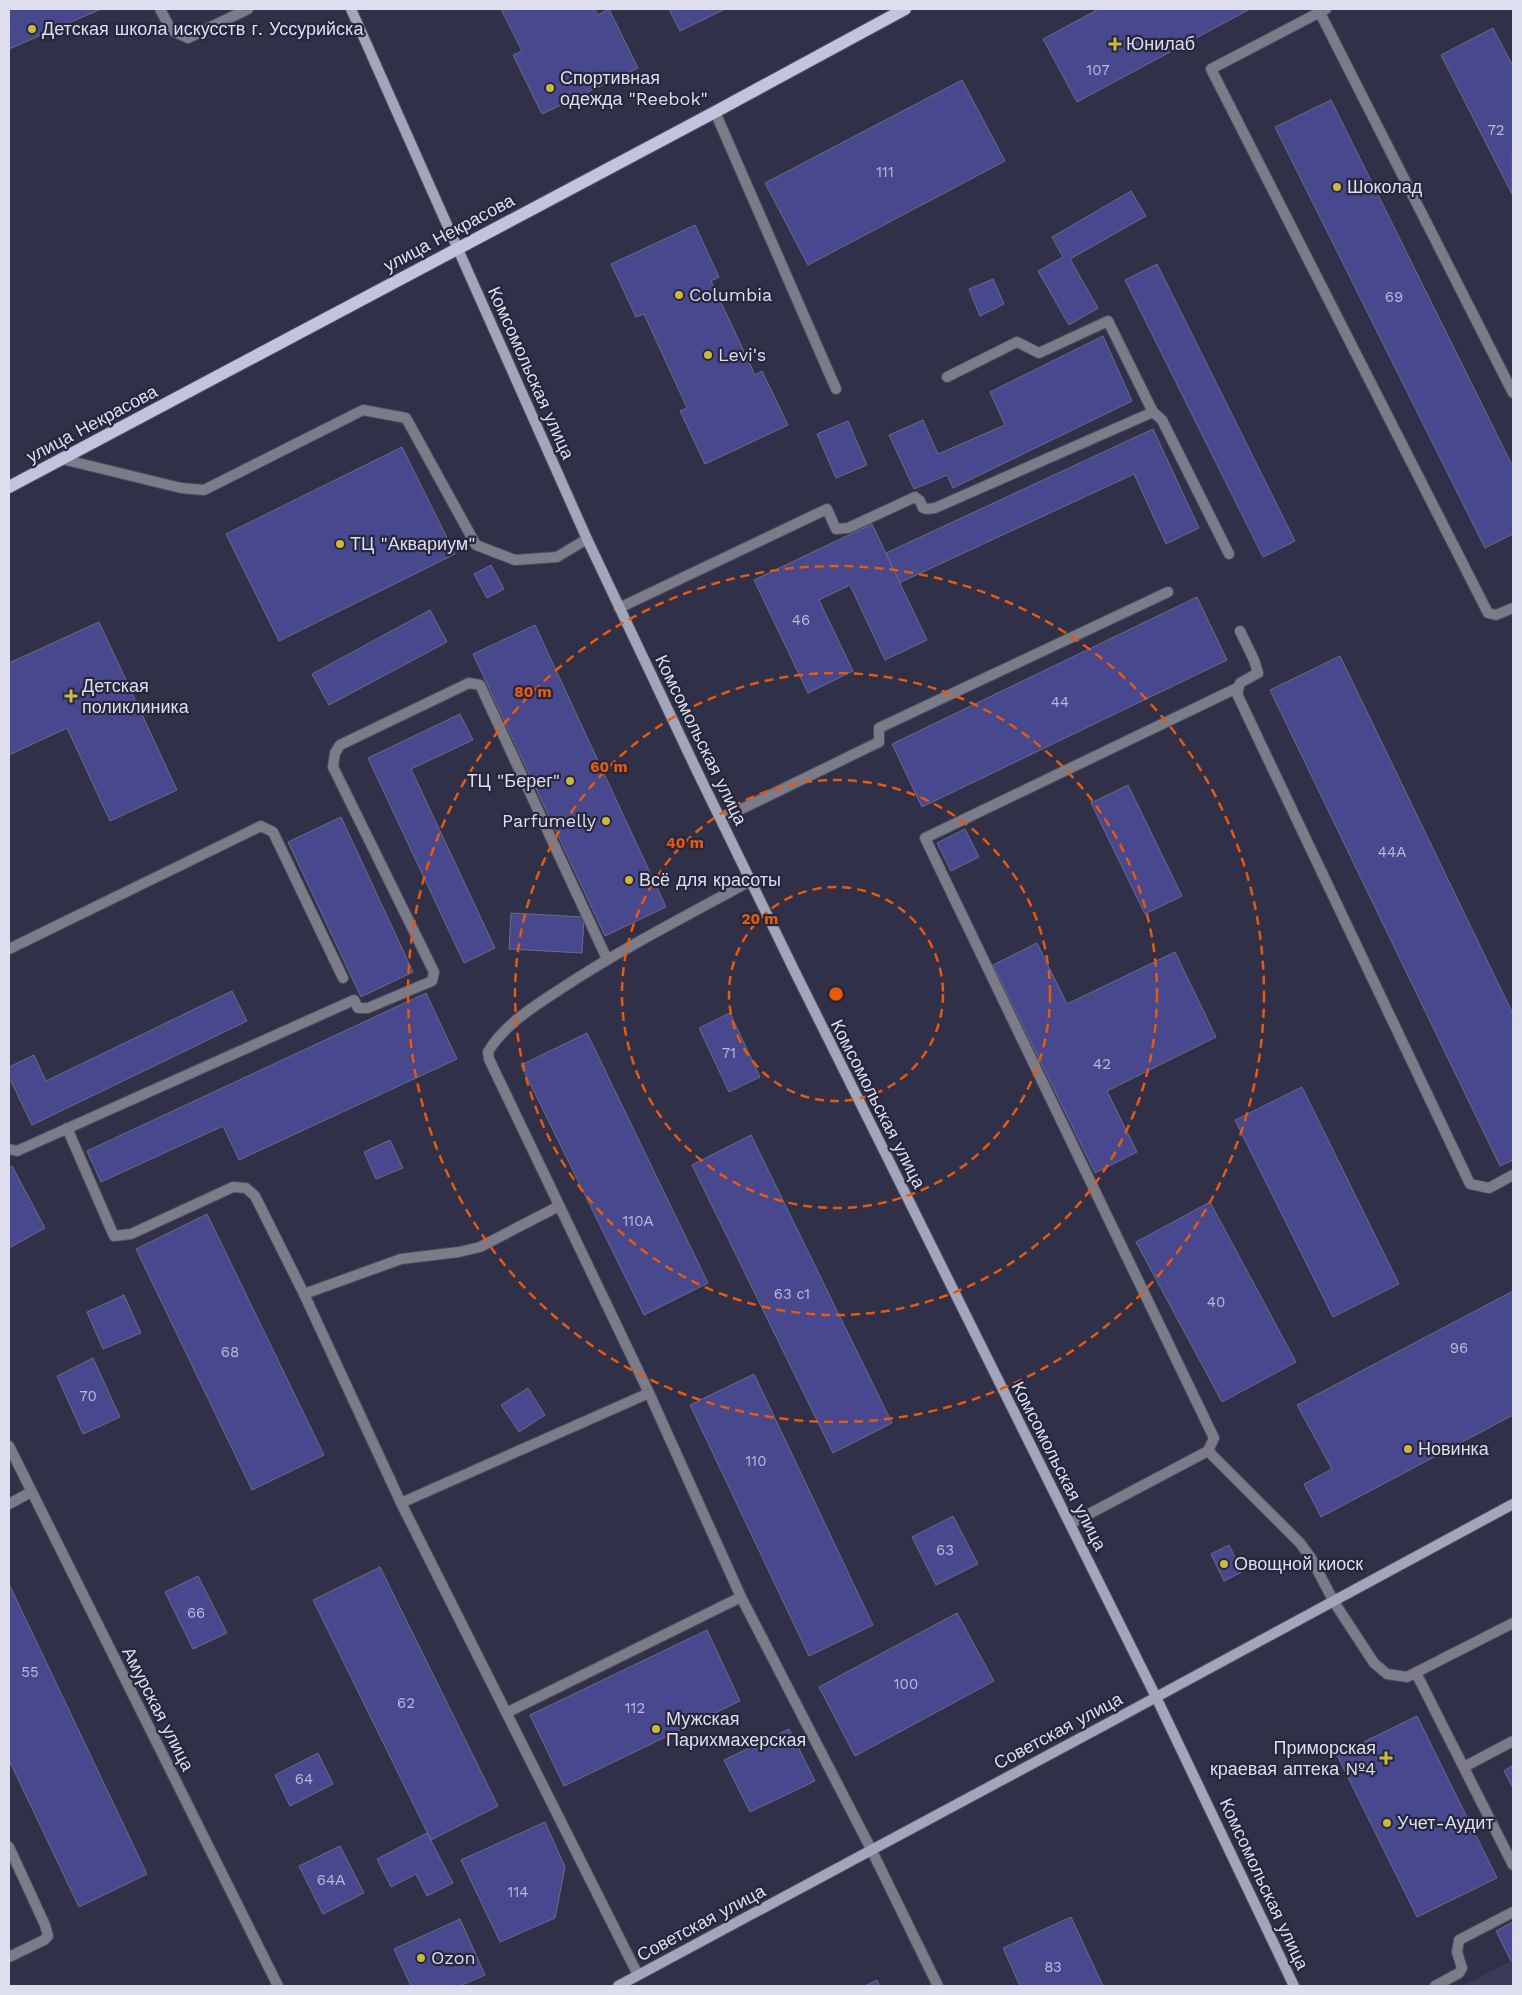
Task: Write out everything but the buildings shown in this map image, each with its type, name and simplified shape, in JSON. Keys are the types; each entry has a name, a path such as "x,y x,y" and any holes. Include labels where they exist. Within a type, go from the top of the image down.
{"main road":[{"name":"Комсомольская улица","path":"351,9 619,608 750,881 1156,1697 1294,1986"},
{"name":"улица Некрасова","path":"9,487 716,112 905,9"},
{"name":"Советская улица","path":"618,1986 1513,1504"}],"street":[{"path":"160,9 170,30 188,38 248,9"},
{"path":"1513,393 1321,10 1211,69 1488,613 1496,615 1513,608"},
{"path":"716,112 836,389"},
{"path":"947,377 1017,342 1039,353 1108,321 1153,412 1162,420 1229,554"},
{"path":"62,459 181,488 204,490 363,410 406,418 476,545 515,560 556,556 587,539"},
{"path":"619,608 827,509 836,529 848,528 914,497 920,501 923,508 935,508 1153,412"},
{"path":"721,819 879,742 879,728 1168,592"},
{"path":"1240,630 1258,673 1240,683 1237,694 1470,1184 1489,1188 1513,1176"},
{"path":"9,1149 18,1151 354,1000 358,1008 368,1008 432,981 434,972 333,767 335,752 340,745 470,683 480,685 607,958"},
{"path":"1070,1524 1208,1451 1214,1438 925,838 1238,688"},
{"path":"9,949 261,826 273,832 343,978"},
{"path":"750,881 607,958 531,1008 494,1042 488,1052 489,1059 649,1393 741,1597 871,1849 938,1986"},
{"path":"67,1128 114,1236 131,1234 233,1187 246,1188 255,1196 304,1294 401,1503 508,1712 638,1975"},
{"path":"304,1294 401,1259 459,1252 480,1246 559,1206"},
{"path":"401,1503 649,1393"},
{"name":"Амурская улица","path":"9,1446 278,1986"},
{"path":"1208,1451 1300,1543 1311,1558 1334,1602 1374,1663 1387,1674 1407,1677 1513,1623"},
{"path":"9,1504 31,1492"},
{"path":"508,1712 741,1597"},
{"path":"1416,1673 1513,1865"},
{"path":"1464,1767 1513,1741"},
{"path":"9,1847 45,1925 48,1936 44,1940 9,1957"},
{"path":"1435,1986 1459,1972 1462,1968 1457,1952 1459,1940 1513,1912"}],"shaded area":[{"path":"1513,1960 1513,1986 1467,1986 1466,1984"}],"place":[{"name":"Детская школа искусств г. Уссурийска","path":"32,29"},
{"name":"Юнилаб","path":"1115,44"},
{"name":"Спортивная одежда \"Reebok\"","path":"550,88"},
{"name":"Шоколад","path":"1337,187"},
{"name":"Columbia","path":"679,295"},
{"name":"Levi's","path":"708,355"},
{"name":"ТЦ \"Аквариум\"","path":"340,544"},
{"name":"Детская поликлиника","path":"71,696"},
{"name":"ТЦ \"Берег\"","path":"570,781"},
{"name":"Parfumelly","path":"606,821"},
{"name":"Всё для красоты","path":"629,880"},
{"name":"Новинка","path":"1408,1449"},
{"name":"Овощной киоск","path":"1224,1564"},
{"name":"Мужская Парихмахерская","path":"656,1729"},
{"name":"Приморская краевая аптека №4","path":"1386,1758"},
{"name":"Учет-Аудит","path":"1387,1823"},
{"name":"Ozon","path":"421,1958"}]}
